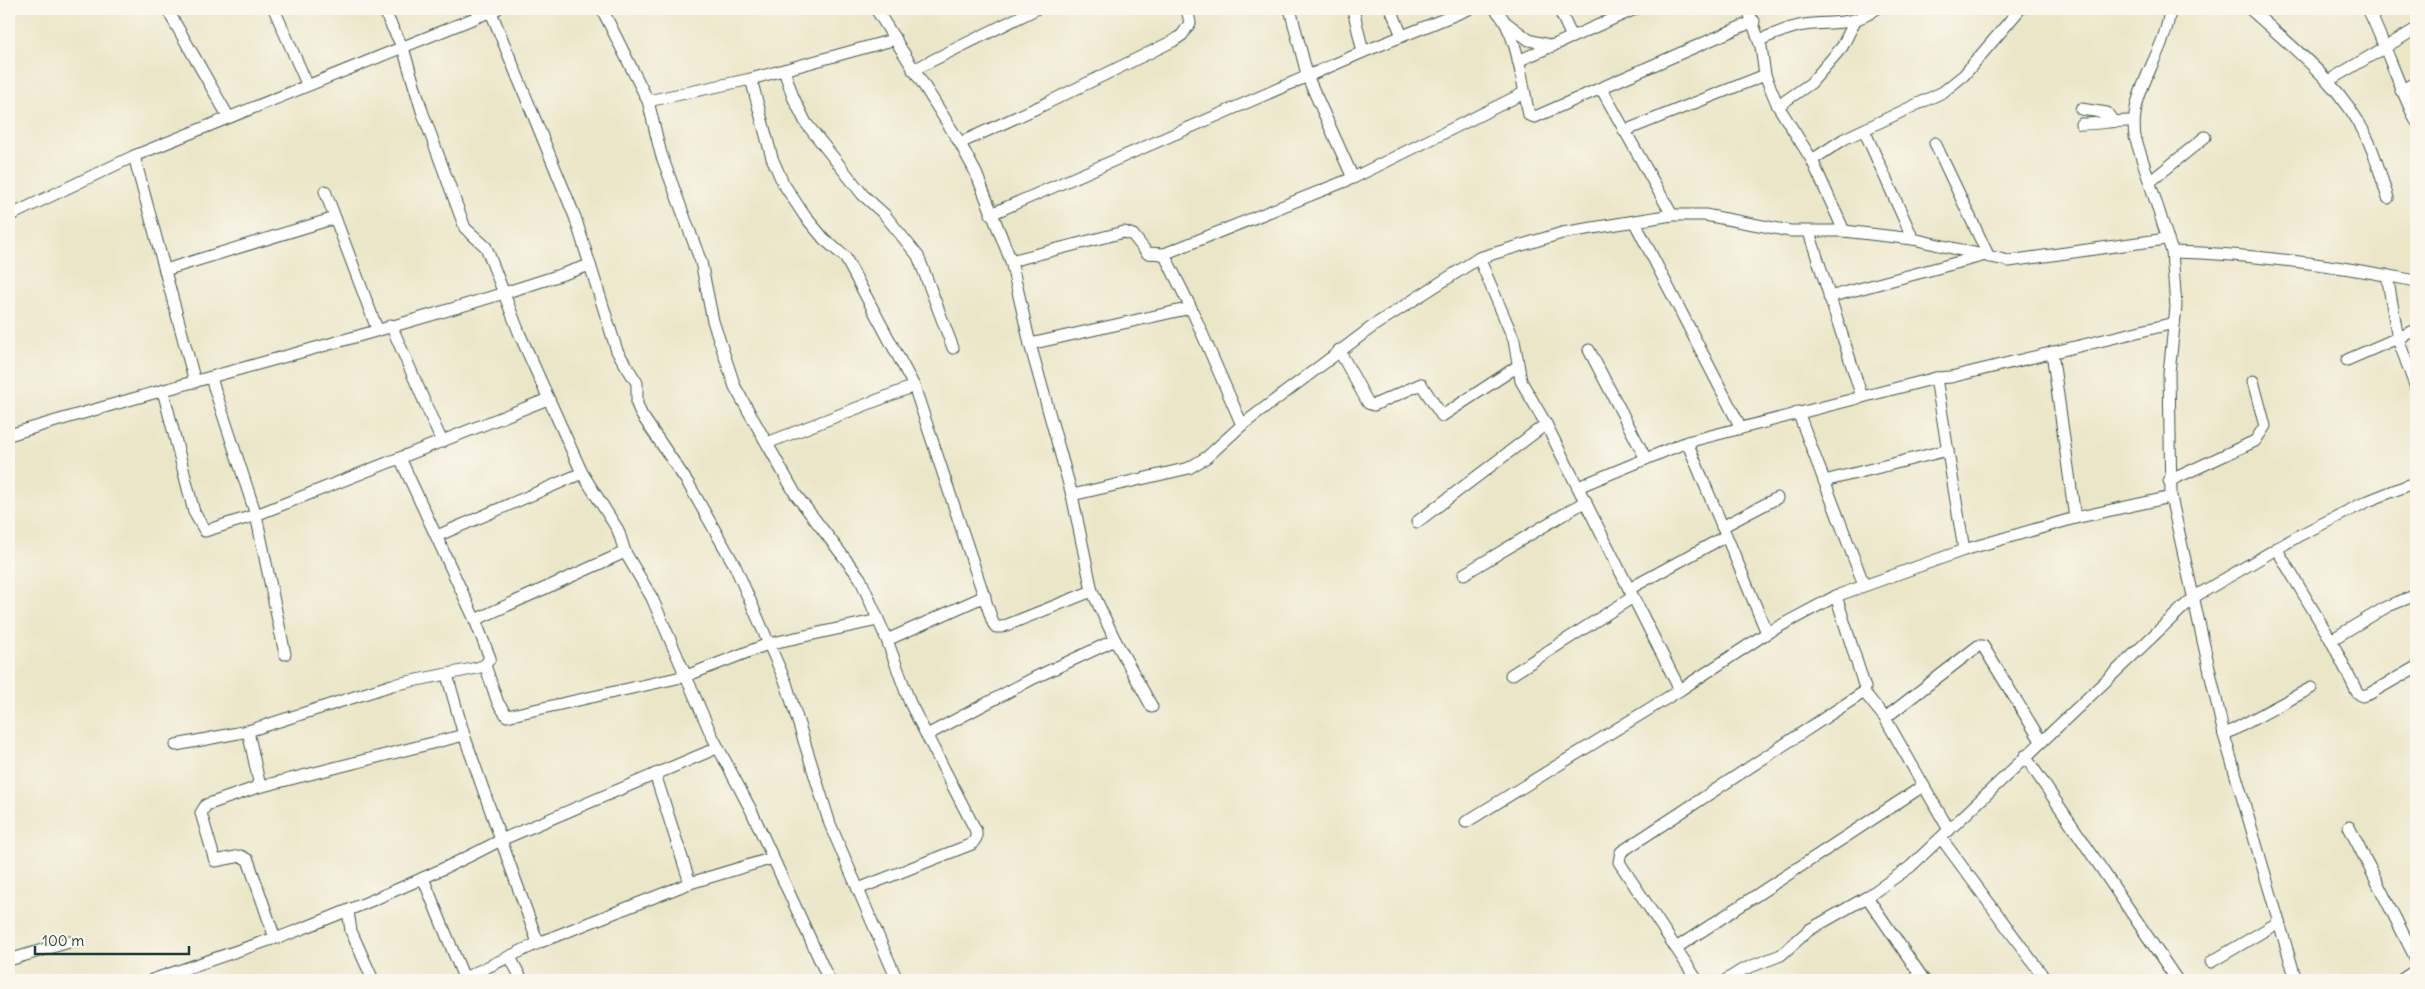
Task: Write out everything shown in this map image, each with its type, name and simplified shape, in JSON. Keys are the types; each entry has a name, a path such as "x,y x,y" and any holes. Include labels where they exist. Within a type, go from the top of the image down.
{"street":[{"path":"167,9 228,116"},
{"path":"274,9 307,84"},
{"path":"383,9 403,48 422,111 465,228 486,247 548,399 582,473 618,530 625,552 652,598 718,748 748,805 829,980"},
{"path":"602,9 648,101 661,154 701,262 713,321 735,387 803,506 860,578 887,640 910,703 976,831 976,838 972,844 858,890"},
{"path":"913,70 1036,9"},
{"path":"960,143 1174,41 1182,36 1190,23 1187,9"},
{"path":"1290,9 1308,78 1353,178"},
{"path":"1353,9 1363,52"},
{"path":"1391,9 1402,36"},
{"path":"991,214 1308,78 1363,52 1469,9"},
{"path":"1495,9 1505,22 1529,40 1553,46"},
{"path":"1559,9 1572,37"},
{"path":"1518,61 1634,9"},
{"path":"1748,9 1759,40 1765,75 1778,106 1812,160 1844,231"},
{"path":"1812,160 1844,139 1943,92 1964,76 2020,9"},
{"path":"2170,9 2168,26 2136,103 2133,121 2135,137 2151,181 2166,239 2172,252 2175,290 2169,373 2169,481 2171,497 2194,597 2210,683 2296,980"},
{"path":"2250,9 2328,81 2343,100 2366,136 2388,198"},
{"path":"2368,9 2386,45 2401,91 2416,121"},
{"path":"9,216 134,156 228,116 403,48 494,10 590,265 617,351 637,383 637,404 641,414 688,483 728,550 786,683 825,810 897,980"},
{"path":"879,10 913,70 960,143 976,173 1011,261 1030,344 1072,495 1092,591 1115,640 1152,707"},
{"path":"1778,106 1811,83 1842,46 1856,21 1869,11"},
{"path":"1759,40 1803,25 1856,21"},
{"path":"1505,22 1518,61 1529,115 1535,117 1754,22"},
{"path":"2328,81 2416,29"},
{"path":"648,101 750,79 896,38"},
{"path":"784,70 793,97 806,123 863,195 884,214 918,256 953,348"},
{"path":"1624,131 1765,75"},
{"path":"750,79 772,158 783,184 824,238 846,257 914,386 993,623 996,627 1002,627 1092,591"},
{"path":"2401,91 2416,82"},
{"path":"1602,88 1672,215"},
{"path":"1011,261 1124,232 1133,234 1147,253 1164,254 1353,178 1524,93"},
{"path":"2081,109 2107,113 2112,120"},
{"path":"2081,124 2104,124 2112,120 2133,121"},
{"path":"1864,130 1913,239"},
{"path":"2151,181 2205,137"},
{"path":"1935,143 1987,257"},
{"path":"134,156 195,382"},
{"path":"325,191 377,329"},
{"path":"1072,495 1189,468 1207,457 1242,425 1339,350 1479,258 1562,234 1672,215 1705,215 1790,231 1844,231 1913,239 2009,261 2166,239"},
{"path":"165,270 335,218"},
{"path":"1634,221 1741,428"},
{"path":"1808,232 1862,398"},
{"path":"2172,252 2234,254 2387,275 2416,282"},
{"path":"1164,254 1191,308 1242,425"},
{"path":"1829,297 1987,257"},
{"path":"1479,258 1514,340 1521,381 1546,424 1586,501 1680,690"},
{"path":"9,435 504,294 590,265"},
{"path":"2387,275 2398,339 2416,388"},
{"path":"1030,344 1191,308"},
{"path":"1578,487 1686,442 1936,378 1951,377 2174,323"},
{"path":"391,325 442,442"},
{"path":"2347,360 2416,330"},
{"path":"1339,350 1368,403 1374,405 1420,384 1442,416 1518,366"},
{"path":"1589,350 1646,459"},
{"path":"2052,352 2075,518"},
{"path":"211,378 256,515 285,654"},
{"path":"1936,378 1964,550"},
{"path":"2169,481 2256,441 2262,434 2265,426 2253,381"},
{"path":"768,443 914,386"},
{"path":"163,391 194,512 205,531 256,515 548,399"},
{"path":"1798,412 1864,585"},
{"path":"1417,522 1546,424"},
{"path":"1686,442 1767,633"},
{"path":"1824,481 1948,450"},
{"path":"176,745 248,731 392,685 446,675 485,665 490,658 475,620 400,458"},
{"path":"437,536 582,473"},
{"path":"1726,980 1742,970 1781,955 1809,930 1867,897 1910,867 2194,597 2276,548 2368,501 2416,482"},
{"path":"1466,822 1680,690 1767,633 1836,596 1964,550 2075,518 2171,497"},
{"path":"1511,675 1724,531 1777,498"},
{"path":"1464,574 1586,501"},
{"path":"2276,548 2331,640 2356,692 2362,696 2416,668"},
{"path":"475,620 625,552"},
{"path":"2331,640 2388,606 2416,595"},
{"path":"887,640 985,596"},
{"path":"1836,596 1865,688 1864,692 1885,718 1924,786 1945,834 2046,980"},
{"path":"485,665 498,703 508,716 686,676 768,644 878,620"},
{"path":"927,735 1034,678 1115,640"},
{"path":"1885,718 1978,646 1982,646 2041,741"},
{"path":"446,675 464,735 538,943"},
{"path":"2224,735 2311,688"},
{"path":"1697,980 1619,862 1621,852 1864,692"},
{"path":"248,731 259,775 259,782 255,788"},
{"path":"275,938 248,860 241,856 215,861 201,813 206,805 255,788 464,735"},
{"path":"152,980 278,938 348,911 423,878 501,840 718,748"},
{"path":"2026,756 2177,980"},
{"path":"656,774 690,883"},
{"path":"1676,948 1924,786"},
{"path":"2348,827 2416,959"},
{"path":"423,878 462,979 538,943 690,883 773,858"},
{"path":"1867,897 1924,980"},
{"path":"348,911 351,931 373,980"},
{"path":"2211,962 2279,922"},
{"path":"9,960 69,942"},
{"path":"510,957 522,980"},
{"path":"2401,980 2416,970"}]}
